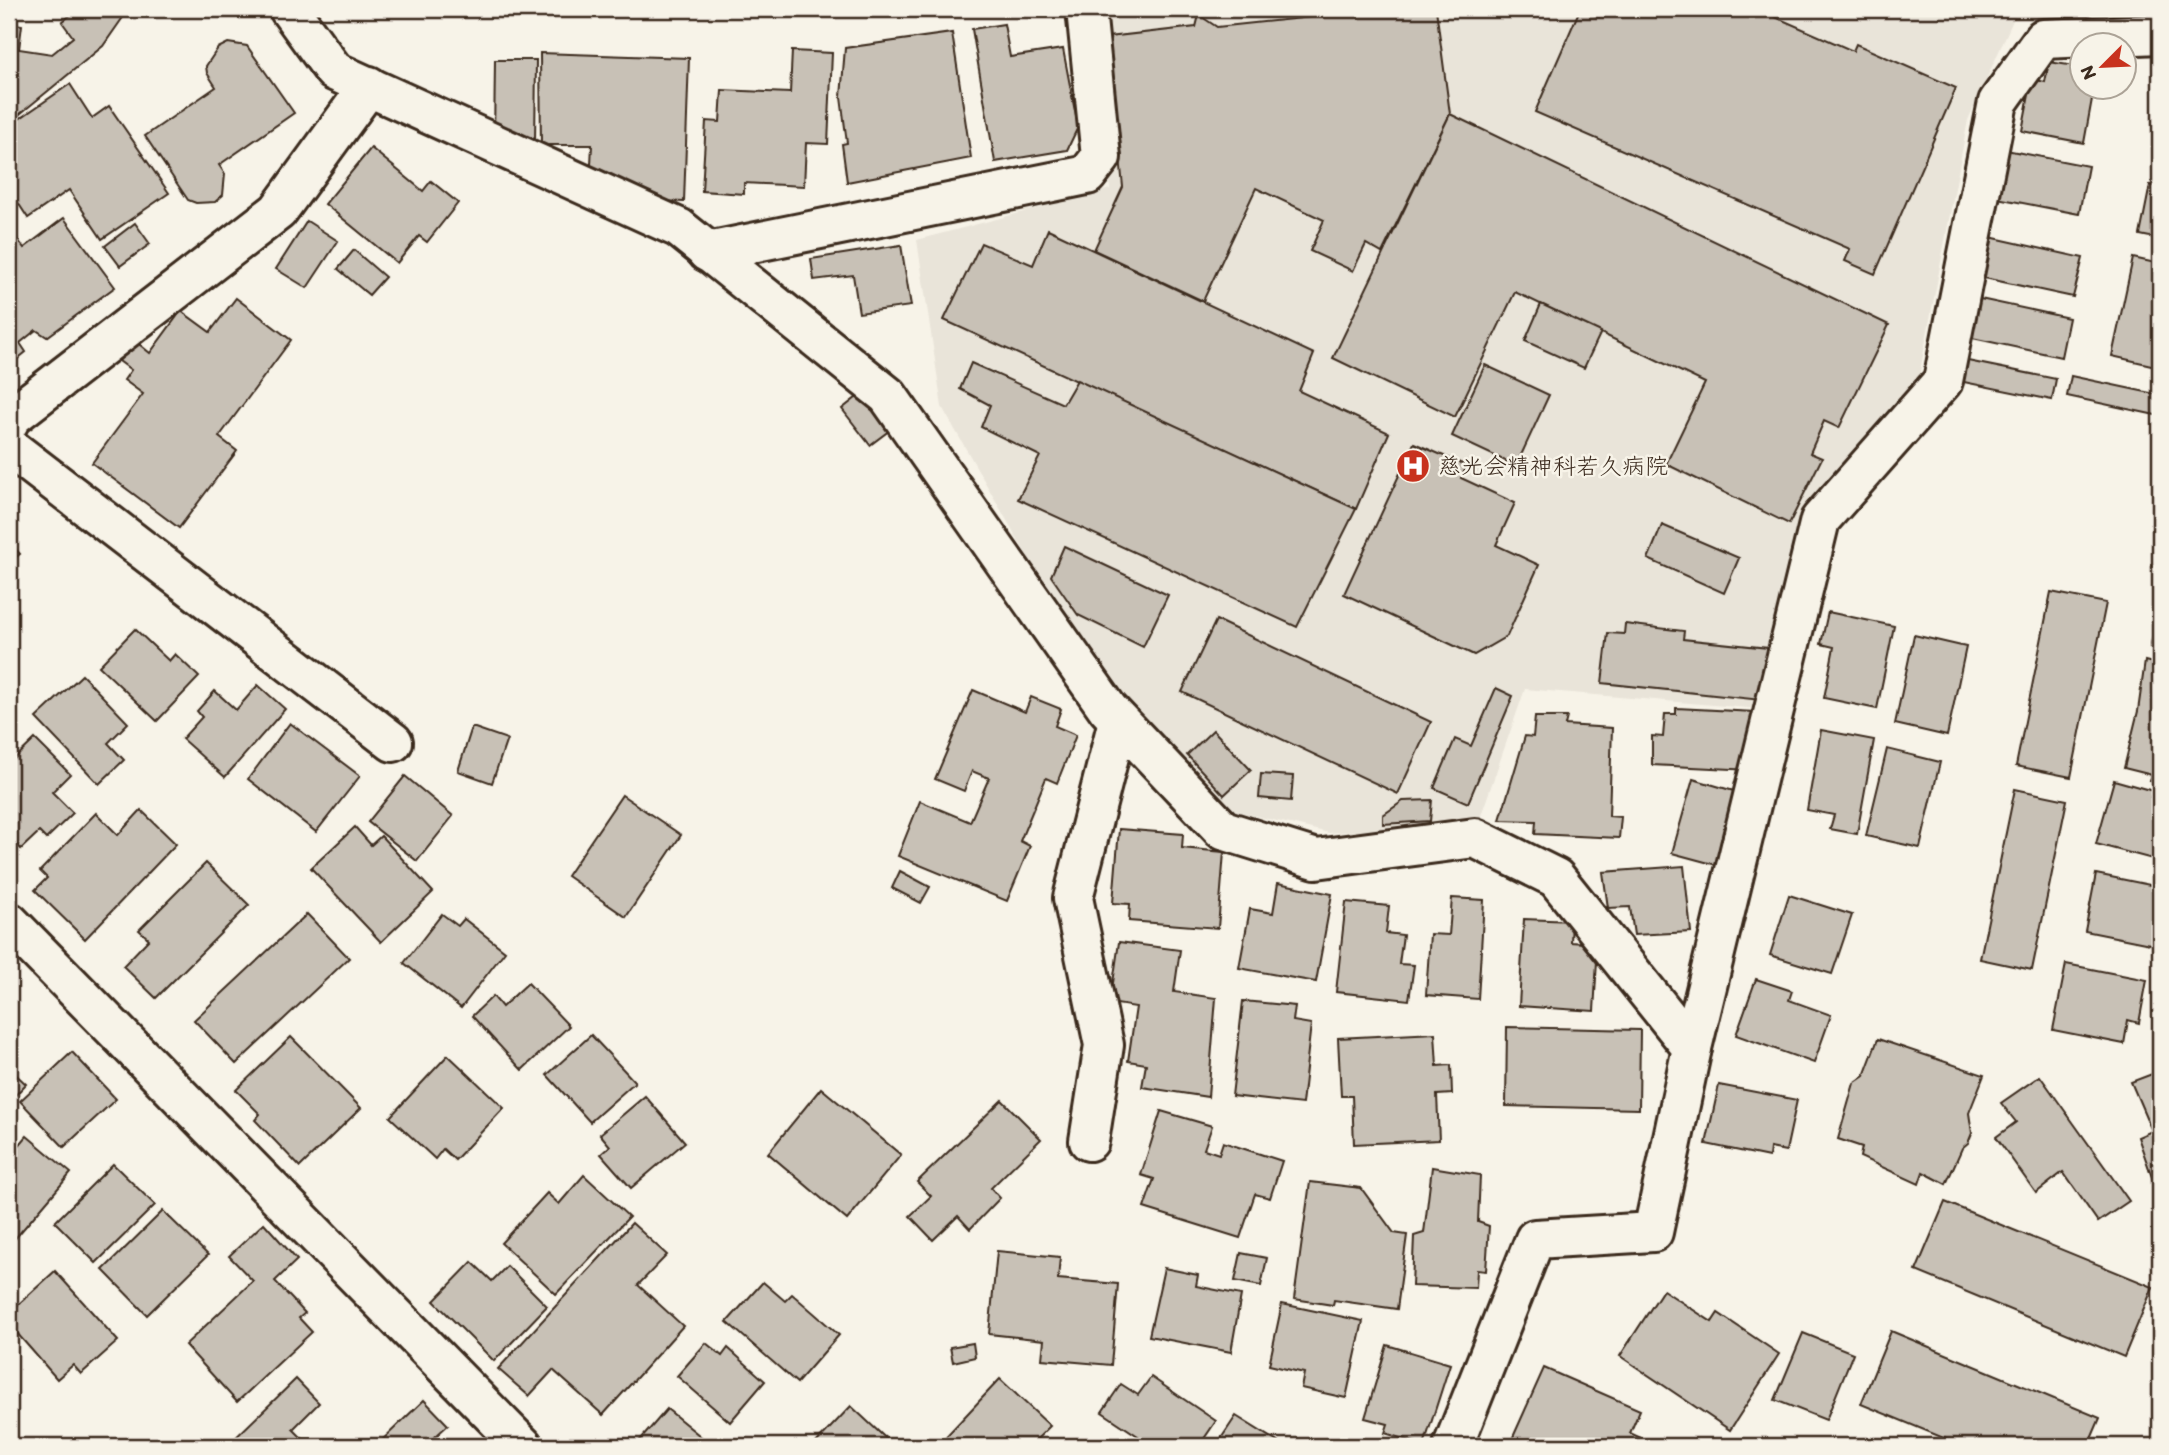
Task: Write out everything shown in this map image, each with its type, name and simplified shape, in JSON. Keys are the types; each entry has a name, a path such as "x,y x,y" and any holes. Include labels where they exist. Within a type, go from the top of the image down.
{"street":[{"path":"289,9 334,71 678,228 888,396 1118,721 1223,830 1316,859 1475,838 1556,878 1692,1048"},
{"path":"707,252 1087,175 1101,157 1086,9"},
{"path":"1453,1446 1535,1239 1653,1232 1692,1048 1821,520 1943,381 1998,102 2043,39 2160,34"},
{"path":"9,422 10,418 278,211 369,86"},
{"path":"9,447 393,742"},
{"path":"1089,1141 1104,1045 1073,898 1118,721"},
{"path":"9,922 523,1446"}],"shaded area":[{"name":"慈光会精神科若久病院","path":"1162,9 2018,9 1968,120 1917,387 1802,525 1772,710 1525,689 1478,824 1329,833 1221,808 1100,683 942,407 917,240 1110,189 1096,15"}],"building":[{"path":"1388,9 1436,9 1450,114 1382,253 1366,244 1353,271 1310,251 1324,220 1256,188 1203,301 1094,250 1123,187 1108,37 1196,27 1199,15 1217,27"},
{"path":"1580,9 1599,17 1602,9 1757,9 1853,51 1856,44 1956,88 1875,274 1845,261 1850,249 1535,112"},
{"path":"73,13 124,16 103,46 9,123 9,23 22,25 19,49 52,54 73,37 62,22"},
{"path":"1004,24 1010,57 1063,49 1078,127 1067,150 995,162 972,29"},
{"path":"952,33 971,158 847,182 842,144 847,143 841,97 845,48"},
{"path":"228,43 247,46 294,113 219,165 225,174 223,195 215,202 196,203 188,200 145,136 216,87 207,73 206,66 218,48"},
{"path":"792,51 832,53 828,144 806,143 804,186 744,183 744,194 702,191 706,121 720,122 722,90 790,93"},
{"path":"540,53 689,58 684,202 636,200 590,184 592,145 541,145"},
{"path":"495,60 536,60 535,143 494,143"},
{"path":"2049,62 2068,65 2068,102 2091,102 2084,143 2022,131 2032,79 2045,82"},
{"path":"70,84 92,118 109,106 169,193 102,239 69,190 28,218 9,189 9,126"},
{"path":"1450,114 1889,325 1839,428 1824,421 1810,453 1822,458 1789,524 1666,464 1705,383 1515,292 1455,417 1333,358"},
{"path":"2160,129 2160,159 2155,158"},
{"path":"371,148 423,191 431,181 458,203 427,242 419,236 397,263 325,204"},
{"path":"2006,150 2088,166 2079,214 1997,198"},
{"path":"2150,185 2160,187 2160,239 2140,235"},
{"path":"64,218 115,287 47,337 36,330 20,343 26,352 9,366 9,236 13,233 24,248"},
{"path":"307,221 338,241 307,288 276,269"},
{"path":"135,223 150,244 120,266 105,246"},
{"path":"1048,229 1314,354 1299,391 1389,433 1356,509 944,320 981,243 1033,265"},
{"path":"1985,236 2083,258 2073,297 1975,276"},
{"path":"901,245 911,306 859,313 853,275 814,280 811,259"},
{"path":"354,250 385,277 369,295 338,269"},
{"path":"2133,258 2160,264 2160,367 2112,356"},
{"path":"1971,297 2069,318 2061,357 1963,336"},
{"path":"236,298 291,340 219,437 237,451 179,528 92,463 143,394 124,380 131,370 119,361 134,340 150,353 181,311 210,332"},
{"path":"1541,304 1601,332 1584,368 1525,341"},
{"path":"1958,359 2056,379 2052,400 1954,380"},
{"path":"971,363 1063,404 1077,380 1356,509 1297,627 1018,499 1040,456 981,427 990,405 960,389"},
{"path":"1485,365 1549,395 1516,466 1452,436"},
{"path":"2071,376 2160,395 2160,416 2067,396"},
{"path":"866,390 894,427 870,445 842,409"},
{"path":"1414,443 1467,466 1461,478 1515,503 1496,545 1539,565 1507,636 1474,655 1344,594"},
{"path":"1662,525 1739,558 1724,593 1648,559"},
{"path":"9,542 20,554 9,563"},
{"path":"1064,546 1168,595 1143,647 1078,615 1051,576"},
{"path":"2051,592 2106,603 2071,777 2016,766"},
{"path":"2160,608 2160,650 2150,647"},
{"path":"1828,612 1894,626 1877,709 1824,698 1834,647 1821,644"},
{"path":"1216,620 1431,722 1398,794 1182,692"},
{"path":"1625,624 1684,631 1683,639 1768,648 1761,700 1602,683 1608,633 1624,634"},
{"path":"135,629 169,661 175,654 199,677 157,721 99,666"},
{"path":"1914,635 1966,647 1947,736 1895,724"},
{"path":"2145,661 2160,665 2160,783 2150,780 2152,775 2124,768 2138,711"},
{"path":"82,675 128,723 108,743 124,760 99,784 36,718"},
{"path":"258,685 285,709 225,777 182,739 202,717 197,711 215,691 236,710"},
{"path":"1496,688 1513,696 1468,803 1434,788 1455,739 1471,746"},
{"path":"973,690 1025,712 1031,697 1061,709 1055,726 1076,735 1057,783 1046,778 1020,841 1030,846 1007,901 898,856 920,801 970,822 989,778 972,771 964,791 935,779"},
{"path":"1676,708 1755,712 1752,770 1652,765 1652,736 1663,737 1665,714 1676,714"},
{"path":"1535,717 1567,717 1565,725 1612,728 1609,816 1621,817 1619,838 1535,834 1536,821 1500,820 1525,736 1533,737"},
{"path":"290,723 360,776 316,832 248,779"},
{"path":"472,727 507,739 492,783 458,771"},
{"path":"1213,730 1251,770 1224,795 1187,755"},
{"path":"1821,730 1874,740 1857,834 1830,829 1834,815 1807,810"},
{"path":"35,739 70,774 52,792 73,813 46,839 39,832 21,849 9,836 9,764"},
{"path":"1887,749 1940,762 1920,848 1866,836"},
{"path":"1261,774 1293,776 1291,801 1259,798"},
{"path":"405,776 453,816 417,861 368,822"},
{"path":"1693,779 1744,794 1724,867 1672,853"},
{"path":"2114,780 2153,791 2151,797 2160,799 2160,861 2096,844"},
{"path":"2015,789 2067,800 2032,970 1980,959"},
{"path":"622,795 681,835 626,917 567,876"},
{"path":"1432,800 1430,821 1383,824 1383,815 1403,801"},
{"path":"141,810 176,844 85,939 35,890 47,878 40,871 96,813 118,835"},
{"path":"355,827 371,845 381,836 433,892 381,942 311,868"},
{"path":"1119,829 1183,834 1182,848 1224,852 1218,928 1129,921 1130,904 1113,903"},
{"path":"206,863 249,905 156,998 123,966 149,939 139,930"},
{"path":"1684,866 1691,932 1634,935 1630,907 1608,908 1603,872"},
{"path":"900,871 930,887 921,903 892,888"},
{"path":"2096,874 2160,887 2160,946 2085,931"},
{"path":"1278,883 1332,894 1316,982 1239,968 1250,909 1273,913"},
{"path":"1789,895 1852,915 1832,974 1770,955"},
{"path":"1452,898 1484,900 1478,999 1426,995 1430,934 1449,935"},
{"path":"1346,902 1389,906 1386,933 1403,935 1399,964 1414,965 1409,1000 1336,992"},
{"path":"307,914 349,958 236,1064 194,1020"},
{"path":"442,914 458,926 464,919 505,951 461,1008 404,963"},
{"path":"1524,919 1572,921 1571,942 1598,944 1594,1011 1519,1006"},
{"path":"1119,942 1180,950 1174,992 1216,998 1208,1097 1142,1087 1146,1064 1128,1061 1136,1007 1110,1003"},
{"path":"2066,964 2147,980 2139,1023 2128,1020 2124,1044 2053,1030"},
{"path":"1756,979 1792,991 1789,1000 1831,1015 1814,1063 1736,1035"},
{"path":"528,983 569,1026 522,1070 472,1016 493,996 502,1007"},
{"path":"1243,1001 1295,1006 1293,1021 1311,1024 1302,1104 1232,1096"},
{"path":"1507,1027 1640,1030 1639,1109 1506,1106"},
{"path":"1435,1033 1437,1066 1451,1065 1452,1094 1437,1095 1439,1140 1354,1144 1352,1096 1341,1096 1338,1038"},
{"path":"591,1035 635,1082 590,1122 547,1075"},
{"path":"291,1037 361,1108 300,1167 255,1120 260,1114 236,1090"},
{"path":"1878,1039 1984,1075 1969,1113 1972,1133 1946,1184 1923,1172 1919,1184 1860,1157 1862,1147 1838,1139 1854,1083 1864,1076"},
{"path":"72,1052 116,1099 64,1147 20,1101"},
{"path":"448,1055 504,1108 455,1160 443,1149 435,1159 390,1117"},
{"path":"9,1068 26,1084 9,1102"},
{"path":"2160,1071 2160,1181 2154,1183 2138,1137 2152,1131 2131,1082"},
{"path":"2040,1076 2129,1201 2098,1222 2063,1172 2036,1193 1996,1137 2016,1122 2001,1103"},
{"path":"1719,1085 1797,1100 1786,1151 1770,1148 1769,1157 1706,1144"},
{"path":"821,1088 901,1155 847,1220 768,1153"},
{"path":"645,1096 685,1142 631,1188 601,1154 610,1146 600,1134"},
{"path":"1002,1100 1041,1139 991,1188 1000,1198 970,1229 958,1216 933,1240 910,1216 931,1196 917,1182"},
{"path":"1161,1111 1212,1126 1204,1149 1219,1154 1223,1142 1282,1161 1270,1198 1255,1194 1240,1238 1144,1208 1154,1179 1141,1175"},
{"path":"27,1136 71,1173 13,1241 9,1237 9,1157"},
{"path":"113,1164 155,1205 96,1263 55,1222"},
{"path":"1432,1167 1480,1175 1478,1222 1489,1226 1486,1271 1477,1270 1476,1288 1412,1286 1414,1236 1424,1233"},
{"path":"584,1175 629,1217 556,1294 501,1243 547,1193 559,1204"},
{"path":"1310,1182 1361,1188 1394,1233 1407,1235 1397,1309 1334,1300 1333,1305 1294,1299"},
{"path":"1945,1202 2153,1287 2124,1357 1916,1271"},
{"path":"163,1211 208,1255 147,1315 103,1270"},
{"path":"264,1223 297,1260 275,1281 305,1313 299,1318 312,1332 237,1402 185,1345 253,1281 229,1256"},
{"path":"632,1223 667,1255 638,1285 683,1326 603,1415 553,1370 529,1396 498,1369"},
{"path":"997,1251 1060,1257 1058,1279 1118,1284 1111,1365 1042,1359 1044,1340 989,1334"},
{"path":"1241,1253 1267,1258 1261,1286 1235,1281"},
{"path":"472,1262 492,1281 507,1266 547,1306 494,1361 434,1301"},
{"path":"1164,1268 1198,1275 1196,1286 1241,1295 1231,1352 1149,1336"},
{"path":"55,1271 118,1341 81,1374 73,1365 57,1379 9,1324 9,1313"},
{"path":"763,1282 785,1301 792,1294 839,1335 797,1383 727,1322"},
{"path":"1663,1290 1712,1322 1718,1313 1779,1354 1730,1430 1620,1356"},
{"path":"1282,1304 1363,1321 1346,1398 1301,1388 1304,1373 1269,1365"},
{"path":"1891,1331 2100,1418 2088,1446 1963,1446 1861,1404"},
{"path":"1803,1333 1853,1353 1826,1420 1775,1400"},
{"path":"706,1343 722,1356 728,1348 765,1381 730,1422 677,1376"},
{"path":"973,1343 975,1357 953,1362 950,1347"},
{"path":"1387,1345 1450,1364 1424,1445 1385,1433 1388,1424 1365,1418"},
{"path":"1544,1368 1640,1410 1630,1433 1658,1446 1509,1446"},
{"path":"1151,1377 1216,1421 1199,1446 1153,1446 1102,1412 1121,1384 1138,1395"},
{"path":"296,1379 319,1403 293,1429 310,1446 227,1446"},
{"path":"1000,1379 1050,1426 1030,1446 937,1446"},
{"path":"424,1400 448,1425 425,1446 376,1446"},
{"path":"851,1406 894,1446 813,1446"},
{"path":"667,1409 705,1440 700,1446 635,1446"},
{"path":"1236,1416 1284,1446 1216,1446"}],"place":[{"name":"慈光会精神科若久病院","path":"1413,466"}]}
